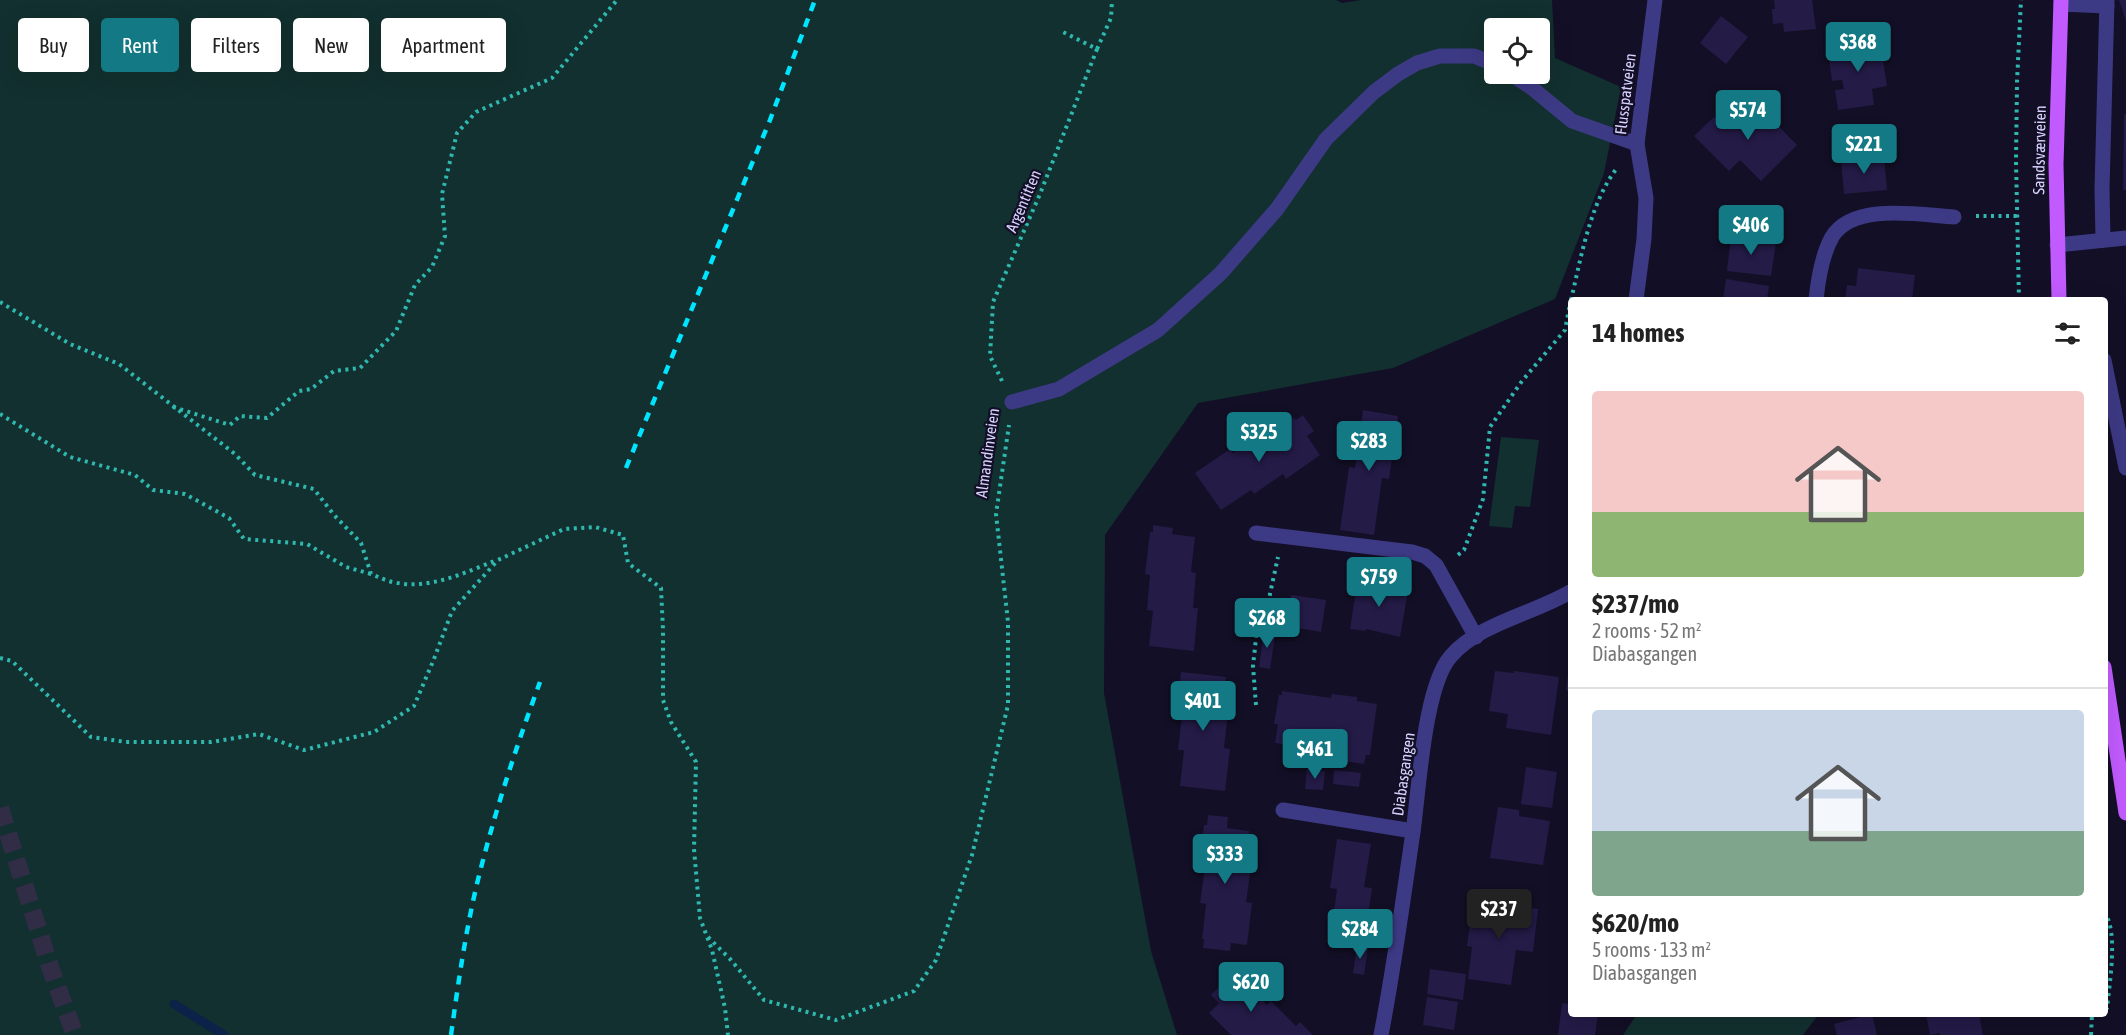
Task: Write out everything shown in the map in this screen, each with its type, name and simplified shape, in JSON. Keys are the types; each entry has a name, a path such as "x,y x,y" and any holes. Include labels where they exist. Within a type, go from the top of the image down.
{"main road":[{"name":"Sandsværveien","path":"2059,297 2056,143 2061,2"},
{"path":"2108,694 2126,813"}],"street":[{"name":"Flusspatveien","path":"1636,297 1644,239 1646,198 1637,144 1655,0"},
{"path":"2061,2 2107,3 2102,189 2103,240"},
{"name":"Almandinveien","path":"1012,402 1059,389 1158,330 1221,273 1277,209 1326,139 1374,92 1398,74 1417,63 1440,56 1474,56 1484,60"},
{"path":"1526,84 1572,121 1637,144"},
{"path":"1816,297 1826,252 1832,237 1841,226 1853,219 1887,213 1954,217"},
{"path":"2057,245 2126,238"},
{"path":"2108,380 2126,468"},
{"path":"1256,533 1425,555 1441,573 1476,637"},
{"name":"Diabasgangen","path":"1381,1035 1429,714 1440,670 1451,656 1476,637 1503,622 1568,593"},
{"path":"1283,810 1413,831"}],"path":[{"path":"173,407 230,425 240,416 267,418 299,391 311,389 334,371 360,368 396,331 416,285 432,267 445,236 442,194 457,133 476,112 552,78 617,0"},
{"name":"Argentitten","path":"1012,402 990,356 993,302 1040,194 1111,18 1112,0"},
{"path":"2019,297 2017,82 2021,0"},
{"path":"1061,31 1097,49"},
{"path":"1572,297 1582,254 1602,193 1615,171 1637,144"},
{"path":"1954,217 2017,216"},
{"path":"0,302 70,344 118,364 235,454 255,475 314,489 334,515 361,543 371,574"},
{"path":"1441,573 1464,550 1484,499 1490,427 1522,381 1565,330 1568,316"},
{"name":"Almandinveien","path":"706,934 764,1000 836,1020 914,991 936,960 972,855 1008,705 1008,622 996,514 1012,402"},
{"path":"0,414 70,457 135,475 153,490 185,494 229,518 244,539 307,544 346,567 395,583 420,584 452,577 498,560 564,529 595,527 623,535 628,563 661,588 663,700 671,722 696,762 694,849 700,918 712,950 725,1008 728,1035"},
{"path":"1256,705 1253,666 1257,629 1265,617 1282,536"},
{"path":"0,658 12,661 91,737 126,742 211,742 259,734 304,750 374,732 414,706 452,611 498,560"},
{"path":"2108,918 2112,942 2108,996"},
{"path":"2091,1035 2092,1017"}],"green space":[{"path":"0,0 1336,0 1342,3 1361,0 1552,0 1555,58 1621,87 1604,173 1555,299 1393,368 1198,403 1105,535 1104,693 1151,951 1177,1035 0,1035"},
{"path":"1501,437 1539,440 1530,507 1515,506 1512,528 1489,526"},
{"path":"1635,1017 1817,1017 1803,1035 1623,1035"}],"building":[{"path":"1774,0 1812,0 1816,29 1784,32 1783,23 1773,24"},
{"path":"2119,0 2126,0 2126,21"},
{"path":"1721,16 1748,37 1726,64 1700,43"},
{"path":"1880,39 1887,86 1872,89 1874,105 1838,110 1835,90 1844,89 1842,80 1832,81 1829,59 1839,58 1837,46"},
{"path":"1753,100 1797,145 1761,181 1740,160 1729,171 1694,136 1714,117 1725,128"},
{"path":"2124,114 2126,114 2126,190 2123,190"},
{"path":"1884,156 1887,190 1844,194 1841,160"},
{"path":"1731,236 1776,242 1771,276 1727,271"},
{"path":"1858,268 1915,275 1912,297 1845,297 1847,285 1856,286"},
{"path":"1726,279 1769,286 1767,297 1723,297"},
{"path":"1363,410 1398,416 1389,479 1382,478 1374,535 1340,530 1349,467 1355,468"},
{"path":"1303,415 1314,431 1307,436 1320,455 1286,479 1283,474 1254,494 1251,490 1221,510 1195,473 1230,449 1233,453 1262,432 1266,438 1294,418 1296,420"},
{"path":"1153,525 1173,528 1172,534 1195,537 1191,572 1196,573 1193,608 1198,608 1194,651 1149,646 1153,611 1147,610 1150,575 1145,574 1150,532 1153,532"},
{"path":"1375,580 1397,584 1396,589 1408,591 1400,637 1366,629 1366,631 1350,629 1357,583 1374,586"},
{"path":"1291,595 1326,600 1321,632 1286,626"},
{"path":"1264,629 1276,630 1270,669 1259,667"},
{"path":"1495,671 1559,677 1551,735 1506,728 1508,714 1489,711"},
{"path":"1181,672 1226,677 1222,712 1228,713 1224,748 1230,749 1225,791 1180,786 1184,750 1178,750 1182,715 1176,714"},
{"path":"1282,691 1331,698 1332,694 1357,697 1357,701 1377,704 1370,755 1366,755 1364,764 1316,757 1317,749 1275,743 1278,724 1274,724 1279,695 1282,695"},
{"path":"1526,767 1557,772 1552,808 1521,804"},
{"path":"1307,769 1325,771 1323,790 1305,789"},
{"path":"1334,770 1361,773 1359,787 1333,784"},
{"path":"1498,807 1519,810 1519,816 1550,821 1543,865 1490,858"},
{"path":"1208,815 1228,817 1227,828 1249,831 1245,866 1251,867 1246,902 1252,903 1247,945 1231,943 1230,951 1203,948 1206,904 1200,903 1205,868 1199,867 1204,825 1207,825"},
{"path":"1337,839 1371,844 1364,887 1372,888 1365,937 1331,932 1337,889 1330,888"},
{"path":"1479,901 1538,909 1533,952 1516,950 1511,985 1468,979 1472,947 1467,946 1471,916 1476,917"},
{"path":"1357,946 1368,948 1364,975 1353,973"},
{"path":"1430,969 1466,974 1463,1000 1427,994"},
{"path":"1227,979 1235,987 1242,980 1267,1005 1271,1001 1296,1026 1300,1022 1313,1035 1231,1035 1209,1013 1219,1003 1211,995"},
{"path":"1427,997 1458,1002 1454,1030 1423,1025"},
{"path":"1562,1003 1568,1004 1568,1017 1598,1017 1595,1035 1558,1035"},
{"path":"1861,1017 1873,1017 1877,1035 1837,1035 1834,1024"},
{"path":"1927,1017 1980,1017 1983,1035 1940,1035 1940,1033 1930,1035"}],"waterway":[{"path":"174,1004 224,1035"}],"tunnel":[{"path":"0,808 50,967 75,1035"}],"railway":[{"path":"626,468 770,120 815,0"},
{"path":"451,1035 460,971 482,864 509,772 540,682"}]}
